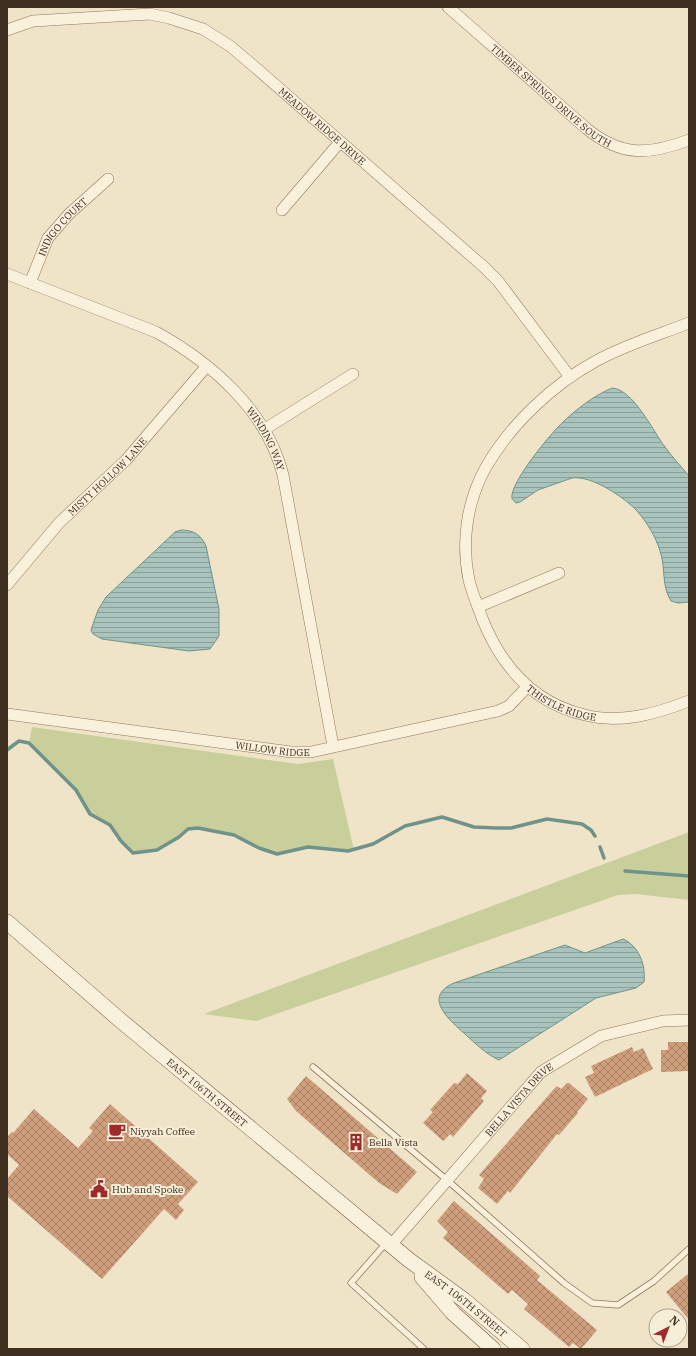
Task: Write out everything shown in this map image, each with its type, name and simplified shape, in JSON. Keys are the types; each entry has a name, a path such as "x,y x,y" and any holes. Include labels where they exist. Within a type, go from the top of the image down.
{"main road":[{"name":"EAST 106TH STREET","path":"7,922 120,1020 408,1260 464,1300 522,1349"},
{"name":"EAST 106TH STREET","path":"408,1260 453,1313 493,1349"}],"street":[{"name":"TIMBER SPRINGS DRIVE SOUTH","path":"448,7 599,138 616,147 635,151 656,151 669,148 689,140"},
{"name":"MEADOW RIDGE DRIVE","path":"7,30 33,21 126,14 150,14 187,23 208,32 230,46 498,281 570,377"},
{"path":"282,210 340,142"},
{"name":"INDIGO COURT","path":"30,283 48,238 69,214 108,179"},
{"name":"WINDING WAY","path":"7,274 156,332 175,343 241,397 264,429 274,447 283,475 333,746"},
{"name":"THISTLE RIDGE","path":"689,323 608,355 570,377 543,399 510,433 490,461 477,486 468,517 466,538 469,580 478,607 500,655 527,687 543,698 566,710 586,716 608,718 640,717 689,701"},
{"name":"MISTY HOLLOW LANE","path":"7,584 59,523 126,460 206,367"},
{"path":"264,429 353,374"},
{"path":"478,607 559,573"},
{"name":"WILLOW RIDGE","path":"7,714 291,752 311,752 498,711 509,706 527,687"},
{"name":"BELLA VISTA DRIVE","path":"389,1243 447,1180 541,1072 601,1036 634,1026 663,1021 689,1020"}],"lane":[{"path":"313,1067 447,1180 564,1283 592,1302 618,1305 654,1281 689,1249"},
{"path":"389,1243 351,1283 424,1349"}],"green space":[{"path":"32,727 298,764 333,759 354,850 308,847 277,854 259,848 234,835 198,828 187,829 179,837 157,850 133,853 121,841 110,825 90,814 76,790 29,743"},
{"path":"689,832 689,900 636,894 618,895 256,1021 204,1014"}],"water":[{"path":"612,388 620,390 635,403 668,451 689,476 689,602 678,603 671,601 666,589 662,557 656,540 637,511 607,488 588,480 572,478 538,490 520,502 516,503 512,498 514,487 526,467 542,445 558,427 587,402"},
{"path":"181,530 193,532 202,539 206,546 219,609 219,636 210,649 189,651 102,639 93,634 91,630 98,610 106,597 175,532"},
{"path":"623,939 633,946 640,957 644,969 644,982 636,988 596,998 499,1060 485,1052 452,1022 446,1015 439,1002 440,995 445,989 454,983 565,945 585,953"}],"building":[{"path":"668,1042 689,1042 689,1071 661,1072 661,1050 668,1050"},
{"path":"632,1047 634,1052 643,1048 653,1069 595,1097 585,1077 594,1073 591,1066"},
{"name":"Bella Vista","path":"467,1073 487,1091 481,1098 484,1101 453,1137 450,1134 443,1141 423,1123 433,1112 430,1110 454,1083 458,1084"},
{"name":"Bella Vista","path":"306,1076 417,1172 397,1194 379,1183 296,1111 287,1099"},
{"path":"569,1083 588,1099 559,1135 557,1134 510,1193 508,1191 497,1204 478,1188 484,1179 479,1175 553,1090 557,1086 561,1089"},
{"name":"Hub and Spoke","path":"110,1104 198,1182 178,1204 184,1210 176,1220 164,1209 102,1279 7,1196 7,1179 19,1165 7,1154 7,1137 12,1132 13,1133 34,1109 78,1148 93,1131 89,1128"},
{"path":"454,1201 540,1276 537,1280 597,1330 581,1349 573,1343 569,1347 524,1309 528,1304 512,1290 508,1294 443,1238 448,1232 437,1221"},
{"path":"689,1273 689,1320 688,1308 679,1308 666,1292"}],"waterway":[{"path":"7,750 19,741 29,743 76,790 90,814 110,825 121,841 133,853 157,850 179,837 188,829 198,828 234,835 259,848 277,854 308,847 348,851 373,844 405,826 442,817 474,827 495,828 511,828 547,819 582,824 591,830 595,836"},
{"path":"600,847 604,858"},
{"path":"625,871 689,876"}],"place":[{"name":"Niyyah Coffee","path":"117,1131"},
{"name":"Bella Vista","path":"356,1142"},
{"name":"Hub and Spoke","path":"99,1189"}]}
